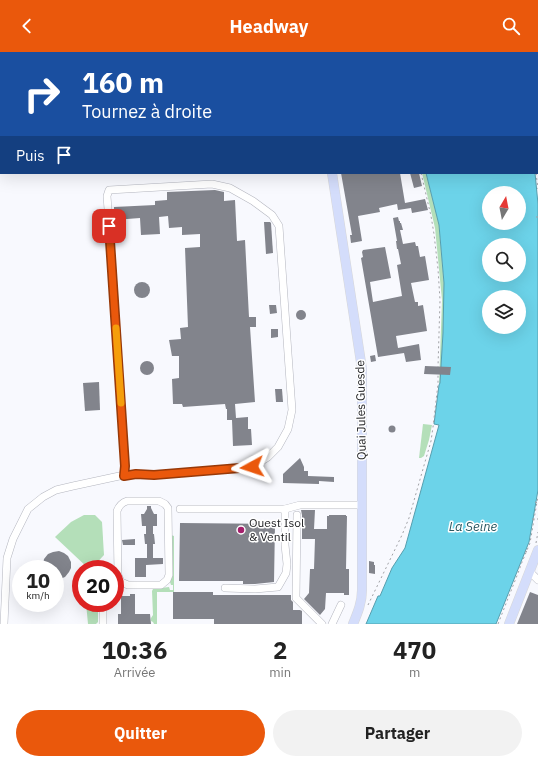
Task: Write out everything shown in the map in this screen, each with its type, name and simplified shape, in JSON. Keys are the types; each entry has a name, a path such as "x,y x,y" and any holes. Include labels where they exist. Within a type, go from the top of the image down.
{"main road":[{"name":"Quai Jules Guesde","path":"332,174 362,369 362,600 353,624"},
{"path":"509,624 538,550"},
{"path":"512,624 535,577 538,559"}],"lane":[{"path":"4,624 7,558 13,539 28,509 43,497 56,490 136,474 154,475 252,467 268,457 278,447 288,429 292,410 279,226 272,215 230,188 212,184 109,190 106,196 112,256 125,466 124,476"},
{"path":"126,501 159,501 165,504 168,508 169,574 167,580 161,584 118,585 118,508 126,501"},
{"path":"180,509 285,509 300,505 362,505"},
{"path":"225,588 255,589 278,587 287,569 285,509"},
{"path":"297,515 296,598 322,624"},
{"path":"332,624 341,605"},
{"path":"103,612 103,624"}],"path":[{"path":"421,174 434,234 440,300 438,367"},
{"path":"538,183 538,189"},
{"path":"367,608 374,590 402,536 409,518 431,441 438,374"},
{"path":"498,624 530,543 538,496"},
{"path":"532,518 538,519"}],"green space":[{"path":"422,174 426,174 439,225 444,283 443,333 439,385 442,300 435,228"},
{"path":"423,424 432,425 424,456 419,458"},
{"path":"84,515 95,515 102,522 104,555 99,560 79,560 55,537 71,522"},
{"path":"171,535 174,536 174,592 157,592 157,624 154,624 151,621 153,615 153,589 169,587 170,590 173,590 173,585 171,585 170,582 172,574"},
{"path":"87,612 98,612 98,622 96,624 88,624"}],"water":[{"name":"La Seine","path":"426,174 535,174 538,204 538,490 529,542 496,624 366,624 392,568 405,548 439,425 434,424 440,383 444,283 439,225"}],"building":[{"path":"341,174 400,174 405,203 425,199 428,210 412,213 411,208 398,210 397,204 379,208 380,212 358,216 362,241 351,243 350,235 352,235"},
{"path":"410,174 419,174 422,186 414,188"},
{"path":"215,190 224,192 224,201 235,200 237,241 245,240 249,317 256,317 256,327 250,327 255,402 235,404 236,418 248,417 248,429 251,429 252,445 233,446 232,420 227,420 227,409 225,404 183,407 182,404 173,404 172,379 179,378 179,356 172,356 169,340 181,339 180,328 188,327 185,248 200,247 200,234 182,235 182,227 169,228 168,216 159,217 160,234 141,235 140,218 114,220 114,207 155,205 155,201 167,200 167,192"},
{"path":"398,217 403,230 400,230 403,244 415,242 416,246 418,246 420,257 425,256 429,280 411,283 415,302 418,302 418,306 423,305 427,331 396,336 398,348 419,344 421,360 406,362 404,353 378,357 361,258 363,257 363,250 385,247 391,278 370,282 373,302 402,296 397,265 401,264 397,249 393,218"},
{"path":"264,222 271,223 273,253 266,254"},
{"path":"142,282 149,287 150,290 145,297 142,298 135,293 134,290 139,283"},
{"path":"269,305 276,305 277,313 270,314"},
{"path":"299,310 303,310 305,311 305,319 299,320 296,317 296,313"},
{"path":"271,329 278,329 278,337 271,338"},
{"path":"375,355 376,361 371,362 370,356"},
{"path":"144,361 150,361 154,365 154,371 150,375 144,375 140,371 140,365"},
{"path":"425,366 451,367 450,375 424,374"},
{"path":"99,382 100,410 85,411 83,383"},
{"path":"275,389 282,389 283,402 276,402"},
{"path":"392,426 395,429 392,432 389,429"},
{"path":"300,458 304,471 308,471 308,476 334,477 334,482 319,481 319,484 283,483 283,474"},
{"path":"147,506 151,506 154,514 157,514 157,526 153,526 155,544 153,544 153,558 163,558 163,564 146,565 146,577 135,577 135,558 147,558 147,544 145,544 144,534 146,534 146,526 142,526 141,514 144,514"},
{"path":"301,510 315,510 314,529 327,529 327,516 329,515 347,516 346,569 349,569 349,595 344,595 344,593 326,593 325,609 320,615 304,599 309,593 310,569 314,569 315,539 302,539"},
{"path":"180,523 275,524 274,582 243,584 243,581 179,581"},
{"path":"135,539 135,545 123,545 122,540"},
{"path":"59,551 64,553 68,556 71,562 71,568 65,577 64,560 44,560 48,554"},
{"path":"369,561 374,562 375,574 369,573"},
{"path":"173,592 213,592 213,595 291,595 293,610 302,611 302,624 214,624 214,619 173,619"},
{"path":"530,592 538,595 538,624 517,624"},
{"path":"130,594 135,594 135,614 150,614 151,624 118,624 118,614 124,612 124,596 130,596"}],"slow traffic":[{"path":"116,328 121,403"}],"place":[{"name":"Ouest Isol & Ventil","path":"241,530"}],"route":[{"path":"109,226 125,466 124,476 252,467"}]}
